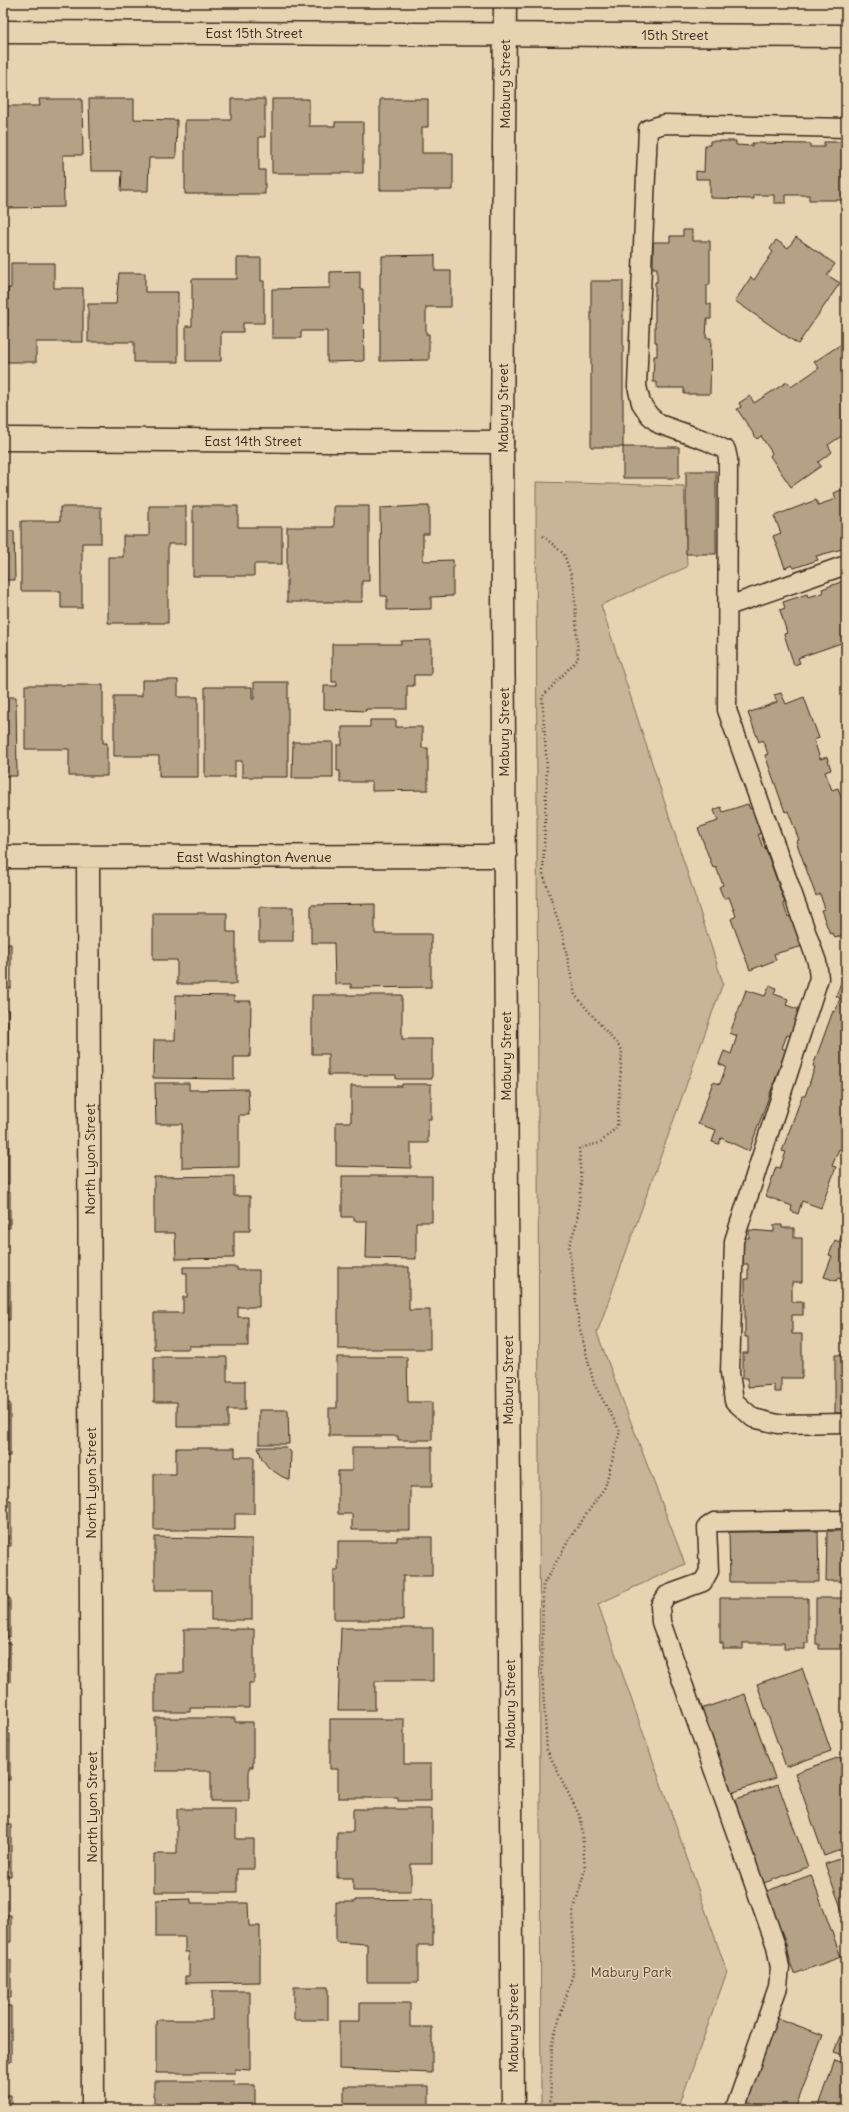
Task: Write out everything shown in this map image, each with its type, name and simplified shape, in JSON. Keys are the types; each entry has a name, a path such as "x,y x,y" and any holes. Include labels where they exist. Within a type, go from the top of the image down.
{"street":[{"name":"Mabury Street","path":"505,3 502,442 513,2109"},
{"name":"East 15th Street","path":"3,32 505,34"},
{"name":"15th Street","path":"505,34 846,36"},
{"name":"East 14th Street","path":"3,439 502,442"},
{"name":"East Washington Avenue","path":"3,857 505,856"},
{"name":"North Lyon Street","path":"88,857 93,2109"}],"lane":[{"path":"846,128 664,124 648,129 637,386 641,404 649,415 659,424 707,441 726,450 728,459 727,710 817,962 819,978 734,1241 730,1373 734,1401 753,1418 778,1424 846,1423"},
{"path":"728,606 846,565"},
{"path":"735,2109 778,1987 780,1968 776,1946 661,1622 660,1606 668,1595 703,1582 709,1571 707,1527 714,1522 846,1520"}],"path":[{"path":"543,536 564,554 574,584 578,659 542,697 547,768 543,874 563,936 574,995 622,1050 617,1127 600,1143 579,1148 581,1182 577,1222 570,1246 579,1325 594,1384 620,1431 605,1487 570,1538 543,1585 542,1673 547,1750 581,1819 585,1869 573,1913 573,1974 552,2043 550,2109"}],"green space":[{"name":"Mabury Park","path":"536,482 684,486 687,567 601,605 723,983 597,1333 685,1564 598,1604 727,1972 678,2109 541,2109"}],"building":[{"path":"39,99 82,99 83,155 63,155 64,207 3,208 3,106 40,106"},
{"path":"89,99 134,99 134,119 177,120 176,158 149,158 148,191 121,191 122,171 91,171"},
{"path":"231,99 265,99 265,137 259,137 259,170 265,170 265,194 185,194 185,120 231,120"},
{"path":"272,99 309,99 309,126 335,126 335,122 363,122 363,173 272,173"},
{"path":"380,99 428,99 428,127 422,127 422,153 453,153 453,190 380,190"},
{"path":"710,141 736,141 736,145 752,146 752,143 810,144 810,147 824,147 824,142 846,142 846,200 809,200 809,195 786,195 786,203 774,203 774,195 754,195 754,199 710,198 710,179 696,179 696,171 704,172 705,145 710,145"},
{"path":"683,230 692,230 692,241 710,241 710,285 707,285 707,304 711,304 711,319 707,319 706,338 711,338 710,394 684,394 684,388 657,388 657,382 653,382 654,356 657,356 657,342 655,342 655,282 657,282 657,268 653,268 653,242 670,242 670,236 683,236"},
{"path":"796,237 835,264 827,275 840,283 798,344 735,301 751,277 754,280 773,252 770,249 776,240 788,248"},
{"path":"435,255 435,271 451,271 451,307 426,307 426,334 429,334 429,360 380,361 380,273 382,273 382,256"},
{"path":"237,258 261,258 261,281 264,281 264,323 243,323 243,332 221,332 221,361 186,361 186,326 192,326 192,279 237,279"},
{"path":"11,263 54,263 54,288 83,288 83,342 36,342 36,362 3,362 3,326 8,326 8,288 11,288"},
{"path":"360,271 360,289 363,289 364,361 327,362 327,331 301,331 301,338 272,338 272,289 330,288 330,272"},
{"path":"119,273 145,273 145,292 178,292 178,362 134,362 134,342 88,342 88,304 116,304"},
{"path":"591,281 623,281 623,447 591,447"},
{"path":"846,341 846,433 828,445 832,452 818,462 821,466 791,487 770,456 772,453 761,436 757,439 737,409 741,407 739,403 750,396 754,403 787,382 791,387 819,368 814,362"},
{"path":"623,447 679,447 679,478 623,478"},
{"path":"686,471 716,471 716,554 686,554"},
{"path":"846,488 846,548 816,556 818,560 794,568 792,565 785,568 773,536 781,533 774,516 816,500 818,505 836,499 834,493"},
{"path":"149,506 186,506 186,544 168,544 168,623 108,623 108,557 123,557 123,536 149,536"},
{"path":"193,506 238,506 238,527 282,527 282,564 254,564 254,576 193,576"},
{"path":"334,506 369,506 369,581 362,581 362,602 287,602 287,527 334,527"},
{"path":"429,506 429,534 423,534 423,561 453,560 453,596 431,597 431,609 387,610 387,596 381,596 380,508"},
{"path":"60,507 101,507 101,543 82,543 82,608 61,608 61,591 21,591 21,521 60,521"},
{"path":"3,531 14,531 15,580 3,580"},
{"path":"846,580 846,635 841,637 844,642 798,658 800,663 794,665 784,634 787,633 780,610 785,608 783,602 807,594 808,597 823,593 822,589"},
{"path":"431,640 431,675 414,675 414,686 407,686 407,709 366,709 366,711 324,709 324,686 337,686 337,682 332,682 332,644 401,644 401,641"},
{"path":"142,680 178,680 178,697 198,697 198,777 159,777 159,756 114,756 114,696 142,696"},
{"path":"254,682 288,682 288,777 242,777 242,761 235,761 235,777 205,777 205,687 252,687 252,699 254,699"},
{"path":"25,685 103,685 103,743 107,743 107,776 69,776 69,749 25,749"},
{"path":"781,693 786,704 804,697 819,738 814,740 820,759 827,757 831,770 825,772 832,790 838,788 846,810 846,826 844,827 846,833 846,934 835,938 833,933 830,934 821,910 825,909 820,894 816,896 796,841 799,840 788,811 785,812 765,755 768,754 763,740 759,742 748,713 777,702 774,695"},
{"path":"3,697 16,697 17,776 3,776"},
{"path":"370,720 396,720 396,727 422,727 422,748 428,748 428,790 372,791 372,782 340,782 340,771 337,771 337,745 342,745 342,727 370,727"},
{"path":"293,742 333,742 333,778 292,778"},
{"path":"748,804 750,809 752,808 761,833 758,834 763,848 765,847 785,903 783,903 788,917 792,916 803,946 774,954 776,960 750,970 731,919 736,916 729,897 724,899 719,887 723,885 716,867 713,868 698,828 718,821 714,810 721,807 723,812"},
{"path":"375,904 375,934 431,934 431,987 351,988 351,984 335,984 334,943 311,943 311,905"},
{"path":"259,907 293,907 293,941 259,941"},
{"path":"153,913 227,913 227,932 236,932 236,984 177,984 177,960 153,960"},
{"path":"3,944 11,944 11,988 3,988"},
{"path":"846,969 846,1130 844,1136 846,1139 842,1150 839,1149 832,1166 836,1167 821,1208 802,1201 798,1214 791,1211 792,1206 766,1196 776,1167 780,1168 786,1152 782,1151 802,1096 805,1096 815,1067 813,1066 833,1011 835,1012 840,998 836,996"},
{"path":"770,985 776,988 774,994 788,999 786,1005 800,1010 791,1036 787,1035 782,1048 786,1050 749,1151 721,1138 719,1144 712,1142 716,1130 698,1124 713,1082 720,1084 726,1067 719,1064 724,1051 731,1054 737,1036 730,1033 746,990 765,996"},
{"path":"176,995 234,996 234,1001 251,1001 250,1057 234,1057 234,1079 153,1078 154,1040 175,1040"},
{"path":"312,995 402,995 402,1039 432,1039 432,1079 396,1079 396,1075 328,1075 328,1054 312,1054"},
{"path":"3,1010 8,1010 8,1049 3,1049"},
{"path":"155,1083 189,1083 189,1090 248,1089 249,1115 239,1115 239,1167 182,1168 182,1124 156,1124"},
{"path":"402,1084 431,1084 431,1119 428,1119 428,1143 411,1143 411,1168 336,1166 336,1122 351,1122 351,1086 402,1086"},
{"path":"3,1130 9,1130 9,1184 3,1184"},
{"path":"234,1176 234,1196 250,1196 250,1231 234,1231 234,1258 176,1259 175,1233 154,1233 154,1177"},
{"path":"342,1176 432,1176 432,1222 416,1222 416,1259 366,1258 367,1221 354,1221 354,1217 342,1217"},
{"path":"3,1192 10,1192 10,1228 3,1228"},
{"path":"846,1215 846,1281 838,1278 836,1281 824,1277 832,1256 829,1255 835,1240 839,1242 845,1226 842,1225"},
{"path":"774,1225 782,1225 782,1228 794,1228 794,1238 802,1238 802,1282 792,1282 792,1302 803,1302 803,1315 792,1315 792,1334 802,1334 802,1378 781,1378 781,1392 774,1392 774,1385 748,1387 748,1378 743,1378 743,1353 748,1353 748,1337 745,1337 745,1279 748,1279 748,1264 743,1264 743,1238 749,1238 749,1230 774,1232"},
{"path":"183,1267 237,1267 237,1270 259,1270 259,1307 238,1307 238,1317 248,1317 248,1346 189,1346 189,1349 154,1349 154,1313 183,1313 183,1297 187,1297 187,1273 183,1273"},
{"path":"338,1267 409,1267 409,1310 430,1310 430,1349 338,1349"},
{"path":"3,1282 10,1282 10,1320 3,1320"},
{"path":"835,1355 846,1355 846,1413 835,1413"},
{"path":"154,1357 227,1357 227,1381 245,1381 245,1410 228,1410 228,1427 177,1427 177,1402 154,1402"},
{"path":"337,1357 407,1357 408,1402 432,1402 432,1440 398,1440 398,1436 329,1436 329,1408 337,1408"},
{"path":"3,1403 10,1403 10,1456 3,1456"},
{"path":"259,1410 288,1410 289,1444 259,1444"},
{"path":"258,1447 286,1447 291,1452 290,1480 269,1468 262,1459"},
{"path":"352,1447 432,1447 432,1487 410,1487 410,1530 352,1530 352,1514 338,1514 338,1471 352,1471"},
{"path":"176,1448 235,1448 235,1457 254,1457 254,1514 235,1514 235,1530 154,1530 154,1474 176,1474"},
{"path":"3,1500 11,1500 11,1546 3,1546"},
{"path":"818,1531 819,1582 730,1582 729,1532"},
{"path":"827,1531 846,1531 846,1581 826,1581"},
{"path":"155,1537 252,1539 252,1620 211,1620 211,1590 155,1590"},
{"path":"397,1537 432,1537 432,1576 403,1576 403,1620 334,1620 334,1570 338,1570 338,1541 397,1541"},
{"path":"3,1598 10,1598 10,1637 3,1637"},
{"path":"720,1598 808,1598 808,1643 805,1643 805,1649 784,1649 784,1643 743,1643 743,1649 723,1649 723,1643 720,1643"},
{"path":"816,1598 846,1598 846,1644 840,1644 840,1649 819,1649 819,1644 816,1644"},
{"path":"341,1628 433,1628 433,1681 375,1681 375,1710 338,1710"},
{"path":"184,1629 254,1629 254,1683 249,1683 249,1708 190,1708 190,1712 155,1712 155,1673 184,1673"},
{"path":"3,1643 10,1643 10,1682 3,1682"},
{"path":"802,1668 831,1751 786,1767 757,1684"},
{"path":"745,1694 775,1778 728,1794 698,1710"},
{"path":"155,1718 235,1718 235,1722 253,1722 253,1767 249,1767 249,1801 211,1801 211,1771 155,1771"},
{"path":"330,1719 404,1719 404,1764 431,1764 431,1801 398,1801 398,1798 338,1798 338,1769 330,1769"},
{"path":"3,1734 10,1734 10,1780 3,1780"},
{"path":"840,1757 846,1774 846,1848 824,1856 795,1773"},
{"path":"778,1784 808,1867 761,1884 731,1801"},
{"path":"177,1809 236,1809 236,1839 254,1839 254,1869 237,1869 237,1892 154,1892 154,1854 177,1854"},
{"path":"353,1809 432,1809 432,1864 411,1864 411,1891 353,1891 353,1878 337,1878 337,1832 353,1832"},
{"path":"3,1824 11,1824 11,1876 3,1876"},
{"path":"846,1857 846,1921 825,1864"},
{"path":"811,1875 841,1957 794,1974 764,1892"},
{"path":"191,1899 191,1903 248,1903 249,1926 260,1926 260,1982 185,1983 185,1976 189,1976 189,1952 185,1952 185,1937 156,1937 156,1900"},
{"path":"433,1899 433,1945 418,1945 418,1982 367,1982 367,1944 336,1942 336,1902 355,1902 355,1900"},
{"path":"3,1915 11,1915 11,1942 3,1942"},
{"path":"3,1960 11,1960 11,1998 3,1998"},
{"path":"294,1987 328,1987 328,2020 294,2020"},
{"path":"212,1991 250,1991 250,2070 235,2069 235,2073 156,2073 156,2020 212,2020"},
{"path":"360,2003 410,2003 410,2027 432,2027 432,2073 339,2069 339,2021 360,2021"},
{"path":"3,2006 11,2006 11,2062 3,2062"},
{"path":"777,2018 823,2035 795,2109 768,2109 746,2101"},
{"path":"846,2020 846,2056 834,2052"},
{"path":"835,2060 846,2064 846,2109 818,2109"},
{"path":"154,2081 234,2081 234,2085 255,2085 255,2109 154,2109"},
{"path":"344,2086 429,2086 429,2109 344,2109"},
{"path":"3,2095 11,2095 11,2109 3,2109"}]}
